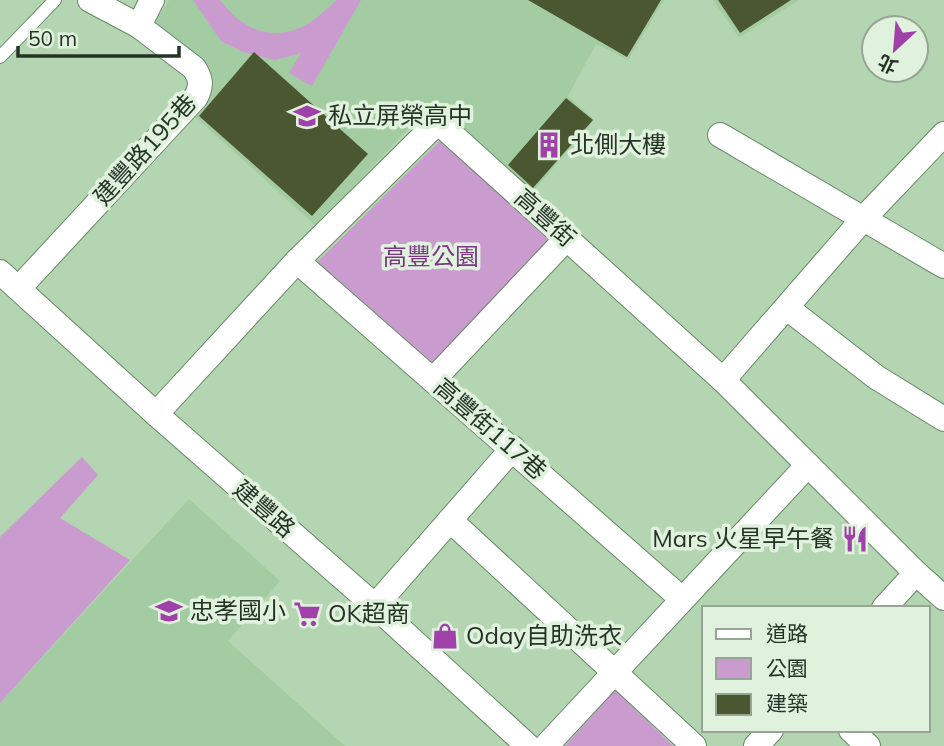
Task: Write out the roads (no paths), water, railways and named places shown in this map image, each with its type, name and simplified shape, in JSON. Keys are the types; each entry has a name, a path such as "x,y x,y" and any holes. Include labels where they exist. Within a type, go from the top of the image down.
{"street":[{"name":"建豐路195巷","path":"19,288 196,97 201,87 200,77 194,68 139,26 90,0"},
{"path":"139,26 152,0"},
{"name":"高豐街","path":"156,414 297,261 438,122 723,380 944,598"},
{"path":"723,380 864,218 944,134"},
{"path":"720,135 944,266"},
{"path":"434,379 567,238"},
{"name":"高豐街117巷","path":"297,261 682,599"},
{"name":"建豐路","path":"0,272 528,746"},
{"path":"787,308 876,377 944,419"},
{"path":"375,606 513,448"},
{"path":"546,746 808,465"},
{"path":"450,520 694,746"},
{"path":"886,606 916,573"},
{"path":"756,746 769,732"},
{"path":"853,732 868,746"}],"lane":[{"path":"0,57 55,0"}],"place":[{"name":"私立屏榮高中","path":"307,116"},
{"name":"北側大樓","path":"549,145"},
{"name":"Mars 火星早午餐","path":"855,539"},
{"name":"忠孝國小","path":"169,611"},
{"name":"OK超商","path":"307,614"},
{"name":"Oday自助洗衣","path":"445,636"}],"park label":[{"name":"高豐公園","path":"431,257"}]}
